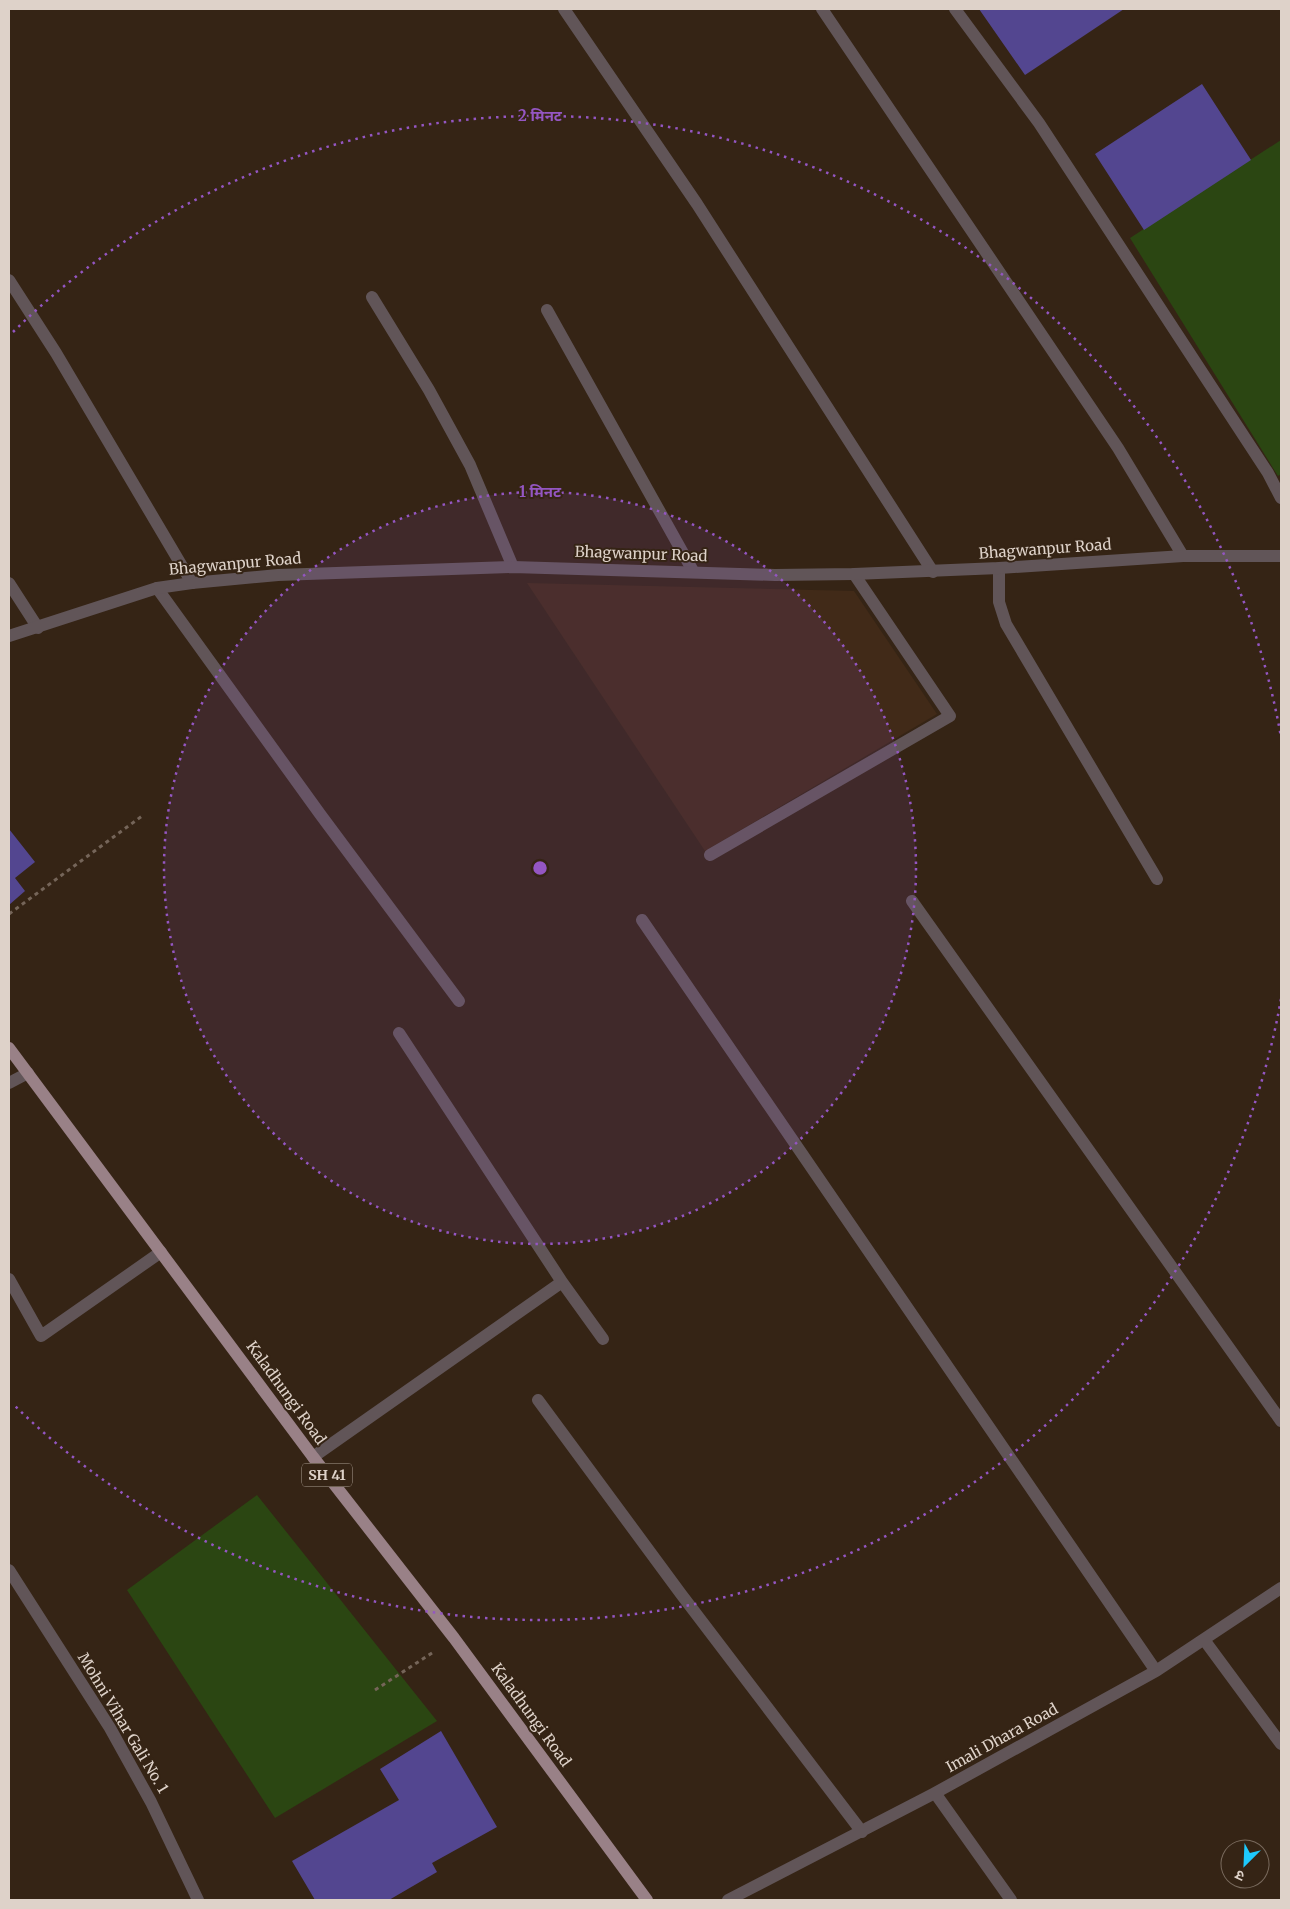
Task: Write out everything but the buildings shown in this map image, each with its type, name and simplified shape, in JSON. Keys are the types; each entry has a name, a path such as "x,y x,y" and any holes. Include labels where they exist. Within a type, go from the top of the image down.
{"main road":[{"name":"Kaladhungi Road","path":"9,1048 313,1457 454,1638 647,1900"}],"street":[{"path":"564,9 697,204 933,572"},
{"path":"822,9 1118,448 1183,556"},
{"path":"955,9 1039,123 1268,472 1281,498"},
{"path":"9,280 56,353 192,582"},
{"path":"372,297 429,390 470,465 513,566"},
{"path":"547,310 693,571"},
{"name":"Bhagwanpur Road","path":"9,636 158,588 192,582 278,575 513,566 776,574 854,574 933,572 1183,556 1281,556"},
{"path":"999,568 999,602 1006,624 1157,879"},
{"path":"710,855 950,716 854,574"},
{"path":"9,583 38,628"},
{"path":"158,588 320,814 459,1001"},
{"path":"912,901 1281,1421"},
{"path":"642,920 1156,1672"},
{"path":"399,1033 562,1282 603,1339"},
{"path":"9,1084 28,1074"},
{"path":"9,1279 41,1336 161,1252"},
{"path":"313,1457 562,1282"},
{"path":"538,1400 681,1594 862,1832"},
{"name":"Mohni Vihar Gali No. 1","path":"9,1570 110,1728 151,1802 198,1900"},
{"name":"Imali Dhara Road","path":"728,1900 862,1832 1156,1672 1205,1641 1281,1588"},
{"path":"1205,1641 1281,1744"},
{"path":"935,1793 1011,1900"}],"path":[{"path":"9,914 142,816"},
{"path":"375,1690 454,1638"}],"shaded area":[{"path":"527,583 854,591 937,714 705,851"}],"green space":[{"path":"1281,140 1281,474 1278,476 1130,238"},
{"path":"257,1495 437,1721 275,1818 127,1590"}]}
